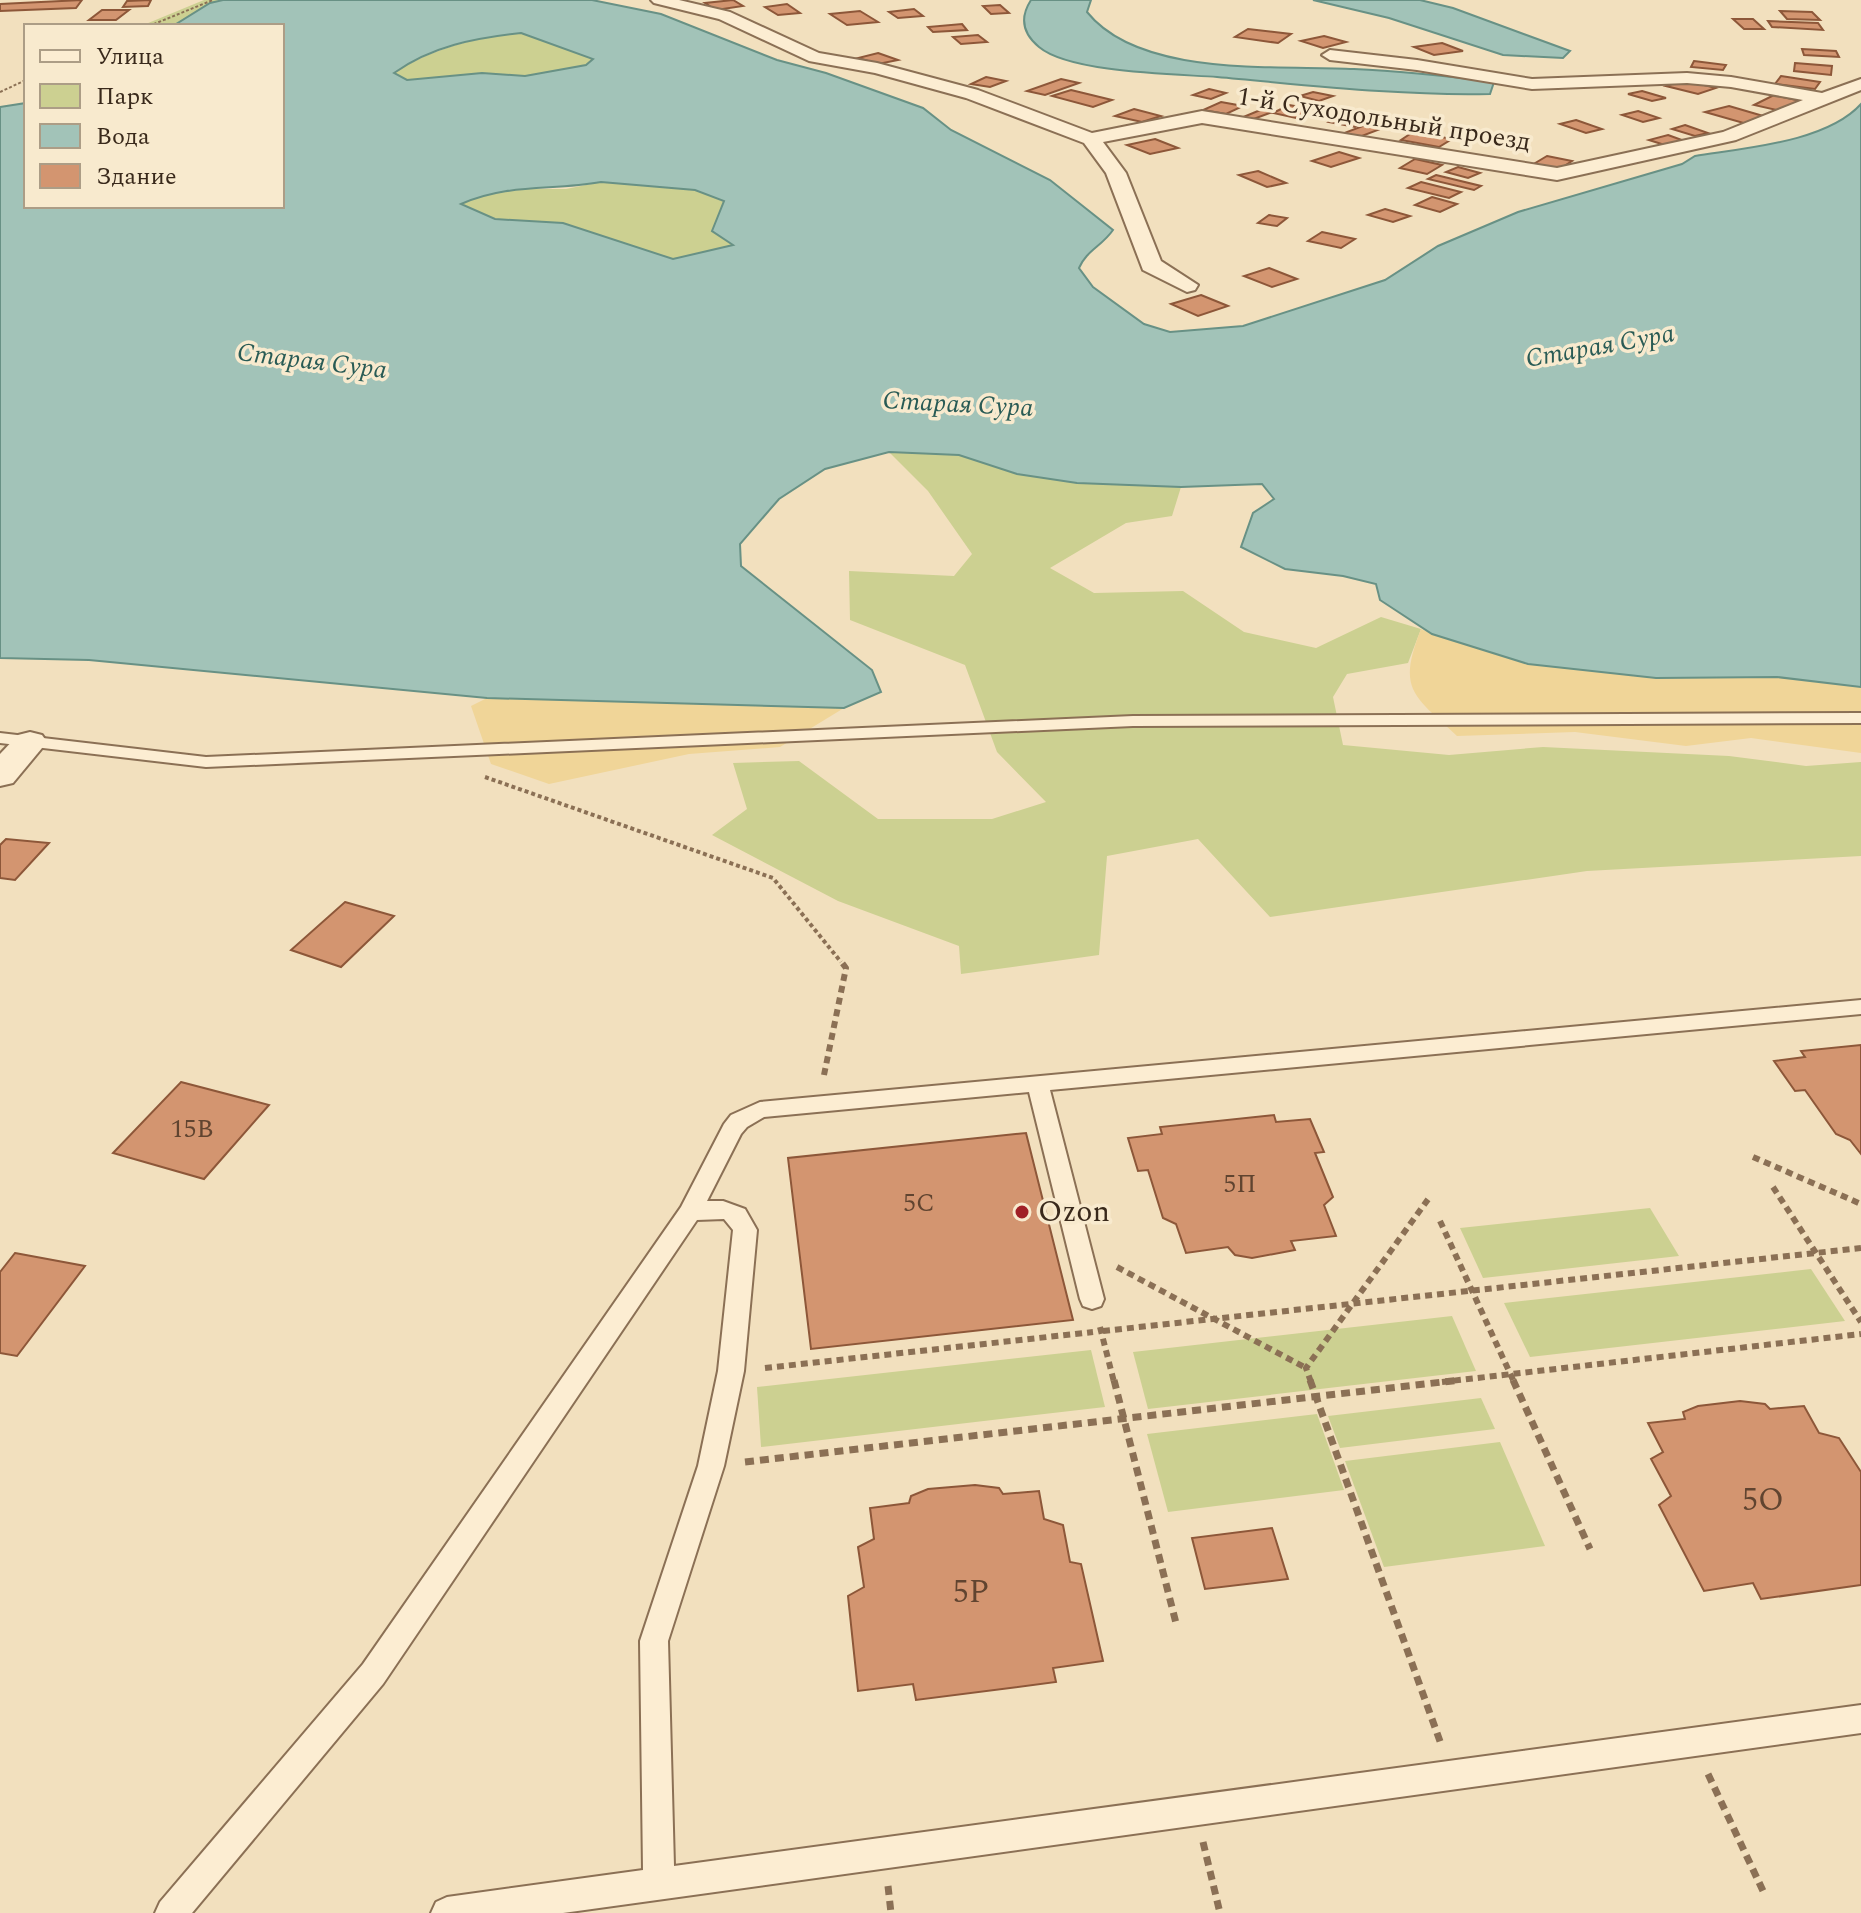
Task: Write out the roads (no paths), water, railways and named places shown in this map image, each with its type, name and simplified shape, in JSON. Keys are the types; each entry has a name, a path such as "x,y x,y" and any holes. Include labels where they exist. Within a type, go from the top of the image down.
{"street":[{"path":"659,0 724,15 815,57 877,68 972,94 1091,139 1116,173 1151,265 1187,285"},
{"path":"1330,55 1417,65 1532,84 1687,78 1731,82 1826,99 1861,84"},
{"name":"1-й Суходольный проезд","path":"1091,139 1202,117 1557,174 1729,136 1826,99"},
{"path":"0,775 15,740"}],"lane":[{"path":"15,740 206,762 1133,721 1861,718"},
{"path":"171,1913 373,1674 690,1212 739,1121 760,1110 818,1103 1861,1007"},
{"path":"1037,1083 1092,1299"},
{"path":"659,1884 654,1641 711,1466 731,1371 745,1230 743,1221 735,1213 722,1210 690,1212"},
{"path":"447,1913 1861,1719"}],"water":[{"name":"Старая Сура","path":"223,0 592,0 661,14 777,60 826,73 923,108 951,130 1050,180 1113,230 1079,268 1093,287 1144,324 1170,332 1243,326 1385,280 1438,246 1518,212 1682,164 1695,156 1807,135 1846,117 1861,104 1861,687 1777,677 1656,678 1528,664 1432,634 1380,600 1376,584 1343,576 1285,569 1241,547 1253,513 1274,499 1262,484 1181,487 1077,483 1017,474 959,455 889,452 825,469 779,499 740,544 741,566 872,670 881,692 844,708 487,698 89,660 0,658 0,107 24,103 24,208 284,208 284,24 176,24 210,3","holes":["521,33 593,59 586,65 525,76 482,73 407,80 394,73 423,56 454,45","601,182 695,190 724,201 712,231 733,245 673,259 563,223 495,219 461,204 513,190"]},
{"path":"1031,0 1091,0 1087,12 1110,33 1140,48 1174,58 1249,67 1389,71 1494,82 1490,94 1421,93 1098,67 1054,56 1033,42 1024,25"},
{"path":"1313,0 1420,0 1453,8 1570,51 1563,58 1503,55 1389,18"}],"place":[{"name":"Ozon","path":"1022,1212"}]}
